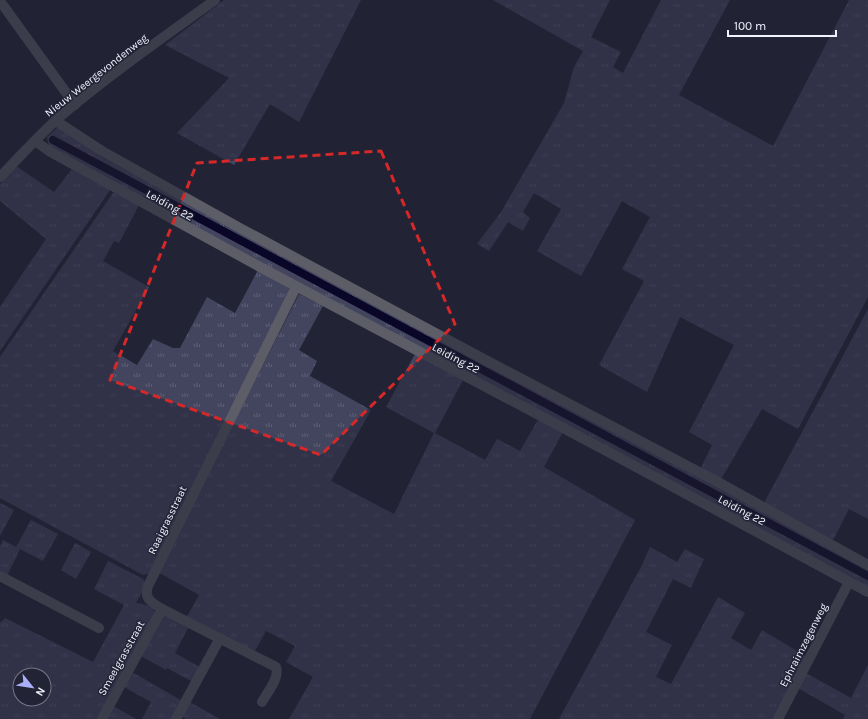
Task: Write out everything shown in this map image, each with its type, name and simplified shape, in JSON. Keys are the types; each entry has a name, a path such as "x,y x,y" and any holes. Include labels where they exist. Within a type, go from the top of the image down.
{"street":[{"name":"Nieuw Weergevondenweg","path":"0,177 35,141 75,104 114,73 215,0"},
{"path":"0,1 75,104"},
{"name":"Leiding 22","path":"56,121 102,151 240,228 478,356 718,482 868,565"},
{"name":"Leiding 22","path":"35,141 49,151 296,287 628,462 868,592"},
{"name":"Raaigrasstraat","path":"262,702 276,678 278,672 276,667 162,609 148,599 146,592 296,287"},
{"path":"0,576 99,628"},
{"name":"Ephraimzegenweg","path":"778,719 850,582"},
{"name":"Smeelgrasstraat","path":"102,719 162,609"},
{"path":"176,719 220,638"}],"highlighted area":[{"path":"381,151 455,324 321,455 110,380 197,163"}],"green space":[{"path":"224,0 361,0 299,122 270,104 234,165 177,133 229,78 165,45"},
{"path":"493,0 610,0 591,37 621,52 613,67 623,73 661,0 730,0 679,95 773,146 849,0 868,0 868,297 798,429 762,409 720,481 700,470 712,445 689,432 734,345 680,317 647,392 599,365 644,281 622,269 650,217 622,201 581,276 537,251 561,209 534,193 523,212 530,218 523,231 508,222 489,251 477,244 501,212 564,103 574,67 583,51"},
{"path":"57,128 67,131 100,156 868,567 868,587 262,264 50,147 47,137"},
{"path":"16,166 54,192 72,169 110,190 0,351 0,307 46,239 0,201 0,184"},
{"path":"116,191 139,205 119,243 114,241 103,261 149,287 113,351 137,365 153,339 173,348 180,348 207,297 235,313 258,270 288,287 290,290 150,573 143,575 0,498 0,357 113,193"},
{"path":"299,294 323,306 299,350 317,361 310,376 371,410 331,481 394,514 434,433 386,407 415,354 463,380 435,433 485,460 497,439 520,451 539,418 563,432 544,467 635,520 530,719 289,719 313,677 286,662 295,646 266,631 252,656 185,620 199,595 158,572"},
{"path":"868,309 868,519 849,509 832,542 765,505 765,501"},
{"path":"0,503 14,510 0,536"},
{"path":"31,520 58,534 43,561 20,549 7,576 0,573 0,546 3,540 16,547"},
{"path":"75,543 91,552 76,579 61,570"},
{"path":"650,547 677,562 685,549 704,559 691,588 673,579 646,632 672,645 656,677 671,684 718,597 745,613 731,638 751,650 762,630 807,657 774,719 559,719 641,567"},
{"path":"108,561 143,579 145,586 136,603 148,606 153,609 156,614 99,719 0,719 0,623 5,618 93,662 124,605 94,589"},
{"path":"163,615 188,628 175,653 203,669 195,683 167,668 166,670 141,656"},
{"path":"868,665 868,719 843,719 845,715 798,688 806,673 851,698"},
{"path":"132,672 184,702 174,719 142,719 151,702 124,687"},
{"path":"188,701 220,719 186,719 180,716"},
{"path":"113,706 136,719 105,719"}],"waterway":[{"path":"53,140 99,165"},
{"path":"53,140 868,576"}]}
